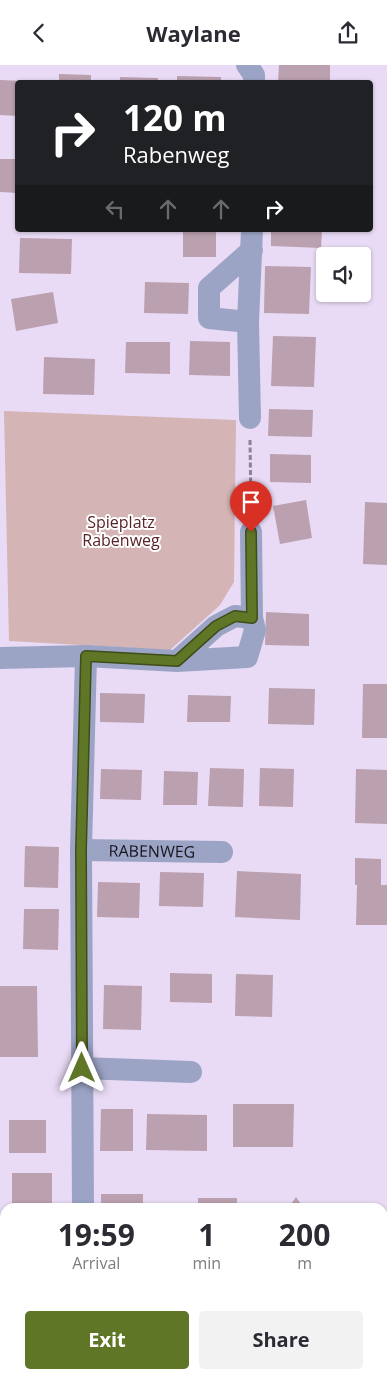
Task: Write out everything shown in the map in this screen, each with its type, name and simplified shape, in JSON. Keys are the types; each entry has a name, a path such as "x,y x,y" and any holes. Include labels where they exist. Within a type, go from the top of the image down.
{"street":[{"path":"247,65 254,75 254,80"},
{"path":"248,322 209,318 209,288 252,240"},
{"path":"250,417 248,322 252,240"},
{"path":"0,657 86,656 177,661 246,657 255,631 252,618 251,532"},
{"path":"177,661 216,626 235,616 252,618"},
{"path":"83,1203 81,850 86,656"},
{"name":"RABENWEG","path":"81,850 222,852"},
{"path":"82,1068 191,1072"}],"path":[{"path":"250,417 251,532"}],"green space":[{"name":"Spieplatz Rabenweg","path":"4,411 236,420 234,582 220,605 170,650 9,641"}],"building":[{"path":"279,65 330,65 330,80 278,80"},
{"path":"59,74 91,75 91,80 59,80"},
{"path":"177,76 221,77 221,80 177,80"},
{"path":"120,77 158,78 158,80 120,80"},
{"path":"0,80 15,81 15,116 0,115"},
{"path":"0,159 15,159 15,193 0,192"},
{"path":"183,232 216,232 216,257 183,257"},
{"path":"271,232 322,232 321,247 271,246"},
{"path":"20,238 72,239 71,274 19,273"},
{"path":"265,266 311,267 309,314 264,313"},
{"path":"145,282 189,283 188,314 144,313"},
{"path":"53,292 58,323 16,331 11,299"},
{"path":"273,336 316,337 314,387 271,386"},
{"path":"190,341 230,342 230,376 189,375"},
{"path":"126,342 170,342 170,374 125,373"},
{"path":"44,357 95,359 94,395 43,394"},
{"path":"269,409 313,410 312,437 268,436"},
{"path":"270,454 311,455 311,483 270,482"},
{"path":"306,500 312,538 280,544 273,506"},
{"path":"365,502 387,503 387,565 363,564"},
{"path":"266,612 309,614 309,646 265,645"},
{"path":"363,684 387,684 387,738 362,738"},
{"path":"269,688 315,689 314,725 268,724"},
{"path":"100,693 145,694 144,723 100,722"},
{"path":"188,695 231,696 230,722 187,722"},
{"path":"210,768 244,769 243,807 208,806"},
{"path":"260,768 294,769 293,807 259,806"},
{"path":"101,769 142,770 141,800 100,799"},
{"path":"356,769 387,770 387,824 355,823"},
{"path":"164,771 198,772 197,805 163,805"},
{"path":"25,846 59,847 58,888 24,887"},
{"path":"355,858 381,859 381,885 387,885 387,925 356,925 357,885 355,885"},
{"path":"237,871 301,874 300,920 235,917"},
{"path":"160,872 204,873 203,907 159,906"},
{"path":"98,882 140,883 139,918 97,917"},
{"path":"24,909 59,909 58,950 23,949"},
{"path":"170,973 212,974 212,1003 170,1002"},
{"path":"236,974 273,975 272,1017 235,1016"},
{"path":"104,985 142,986 141,1030 103,1029"},
{"path":"0,986 37,986 38,1057 0,1057"},
{"path":"233,1104 294,1104 293,1147 233,1147"},
{"path":"101,1109 133,1109 133,1151 100,1151"},
{"path":"147,1114 207,1115 207,1151 146,1150"},
{"path":"9,1120 46,1120 46,1153 9,1153"},
{"path":"12,1173 52,1173 52,1203 12,1203"},
{"path":"101,1194 143,1194 143,1203 101,1203"},
{"path":"296,1197 300,1203 292,1203"},
{"path":"198,1198 237,1198 237,1203 198,1203"}],"route":[{"path":"82,1068 81,850 86,656 177,661 216,626 235,616 252,618 251,532"}]}
